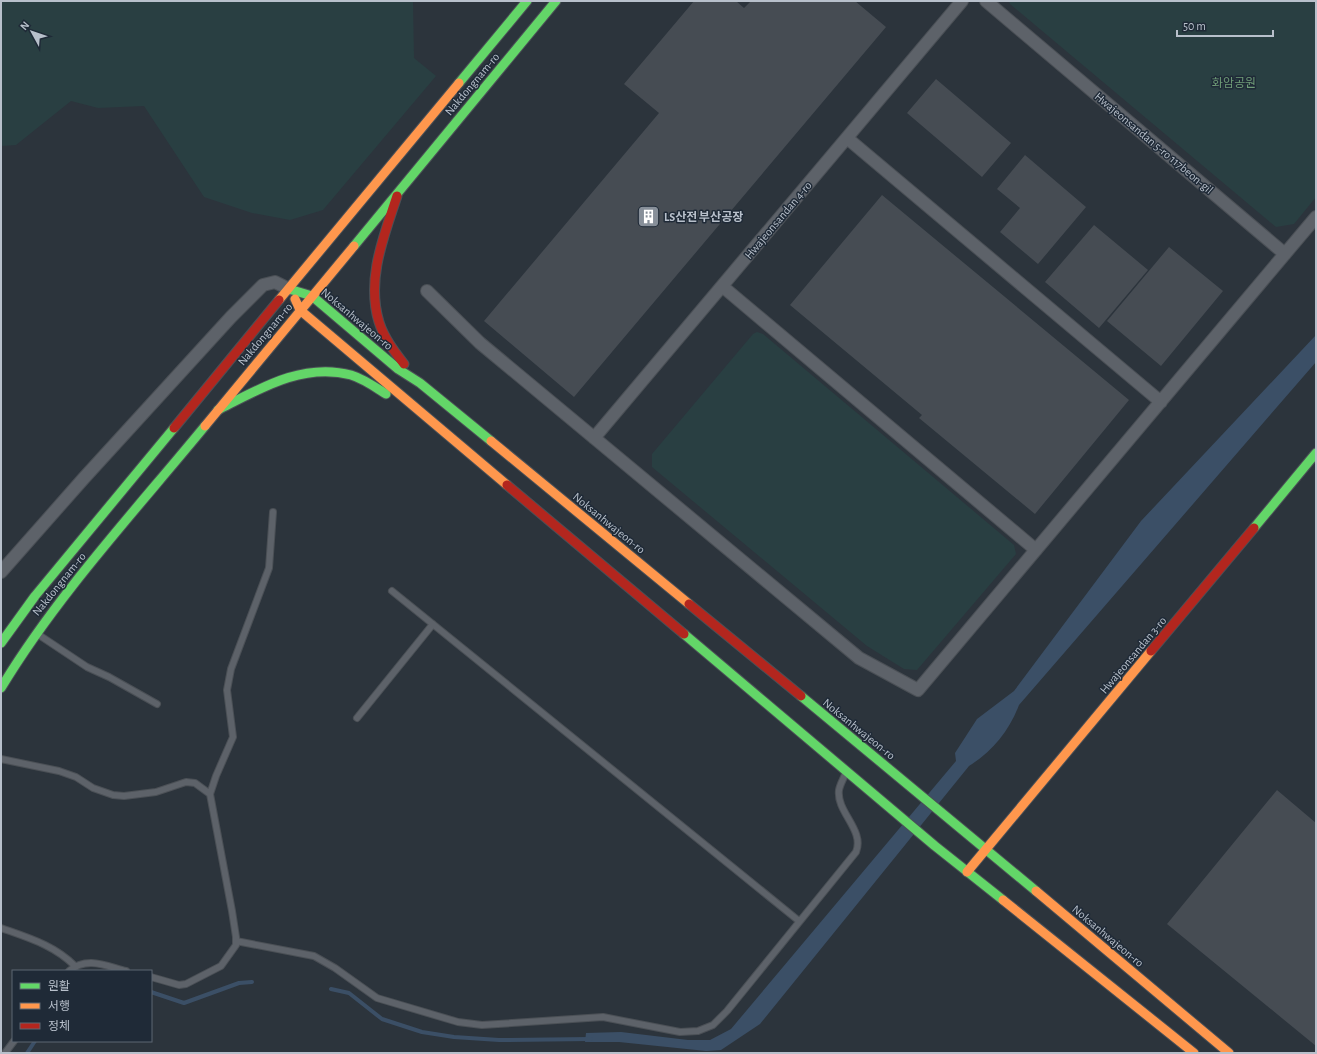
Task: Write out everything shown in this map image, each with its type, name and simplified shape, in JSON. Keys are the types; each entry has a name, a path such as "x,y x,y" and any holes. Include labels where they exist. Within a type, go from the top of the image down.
{"main road":[{"name":"Nakdongnam-ro","path":"1,643 35,596 527,1"},
{"name":"Nakdongnam-ro","path":"1,688 36,633 300,310 556,1"},
{"path":"398,193 376,260 373,284 375,312 380,328 390,346 420,383"},
{"name":"Noksanhwajeon-ro","path":"289,289 312,296 398,369 420,383 955,823 1229,1053"},
{"path":"289,289 300,310 846,771 935,846 1194,1053"},
{"path":"218,410 278,380 316,372 336,372 350,374 369,383 434,423"},
{"name":"Hwajeonsandan 3-ro","path":"968,872 1316,453"}],"street":[{"name":"Hwajeonsandan 4-ro","path":"594,438 962,1"},
{"name":"Hwajeonsandan 5-ro 117beon-gil","path":"986,1 1285,254"},
{"path":"847,138 1160,402"},
{"path":"427,291 480,343 859,658 918,690 1316,217"},
{"path":"1,572 89,472 231,317 263,285 275,282 289,289"},
{"path":"722,286 1036,550"}],"lane":[{"path":"152,977 180,985 186,984 221,966 232,952 236,941 232,911 210,794 216,776 233,738 227,690 231,669 269,568 273,512"},
{"path":"392,591 800,921"},
{"path":"357,718 433,624"},
{"path":"36,633 87,667 109,677 156,704"},
{"path":"1,759 59,771 76,777 93,788 113,795 156,792 186,782 195,783 210,794"},
{"path":"236,941 314,956 335,968 377,998 458,1022 482,1025 603,1017 621,1019 680,1032 698,1031 713,1025 727,1011 856,852 859,846 857,837 841,800 839,791 846,771"},
{"path":"1,928 48,945 60,952 75,966"},
{"path":"70,970 75,966 87,962 95,962 123,970"},
{"path":"5,1053 13,1042"},
{"path":"1,1051 10,1047"}],"green space":[{"path":"1,1 413,1 414,58 436,76 323,210 290,220 252,213 204,197 144,106 98,108 71,101 16,145 1,146"},
{"name":"화암공원","path":"1009,1 1316,1 1316,197 1294,224 1276,227 1010,4"},
{"path":"757,332 763,334 1014,545 1016,554 917,670 904,669 867,646 652,467 652,454 753,334"}],"water":[{"path":"1316,335 1316,362 1019,705 1005,732 999,740 986,754 969,766 760,1024 721,1050 706,1051 619,1042 585,1042 586,1033 621,1032 688,1040 710,1040 731,1029 956,761 955,753 977,719 1014,691 1141,521"}],"building":[{"name":"LS산전 부산공장","path":"694,1 736,1 744,8 751,1 855,1 886,27 574,397 484,321 659,113 624,84"},
{"path":"936,79 1011,143 982,177 907,113"},
{"path":"1025,155 1086,207 1038,264 1000,232 1020,208 997,189"},
{"path":"882,195 1129,400 1035,514 919,418 922,415 790,305"},
{"path":"1094,225 1148,270 1099,328 1045,282"},
{"path":"1169,247 1223,291 1161,366 1107,321"},
{"path":"1277,790 1316,823 1316,1046 1167,924"}],"waterway":[{"path":"152,992 184,1003 239,983 252,982"},
{"path":"331,989 349,993 382,1019 422,1032 454,1037 499,1040 591,1039"},
{"path":"27,1053 34,1042"}],"traffic: fast":[{"path":"459,83 527,1"},
{"path":"354,246 556,1"},
{"path":"289,289 312,296 398,369 420,383 491,441"},
{"path":"218,410 265,386 299,375 316,372 333,372 351,375 365,381 386,394"},
{"path":"1,688 23,653 72,586 205,426"},
{"path":"1,643 35,596 174,428"},
{"path":"1254,528 1316,453"},
{"path":"684,634 935,846 1003,900"},
{"path":"801,696 1036,891"}],"traffic: slow":[{"path":"279,300 459,83"},
{"path":"205,426 354,246"},
{"path":"295,299 300,310 507,485"},
{"path":"491,441 689,604"},
{"path":"967,872 1151,651"},
{"path":"1036,891 1229,1053"},
{"path":"1003,900 1194,1053"}],"traffic: jam":[{"path":"397,196 378,258 374,290 381,328 404,364"},
{"path":"174,428 279,300"},
{"path":"507,485 684,634"},
{"path":"1151,651 1254,528"},
{"path":"689,604 801,696"}],"place":[{"name":"LS산전 부산공장","path":"649,217"}]}
